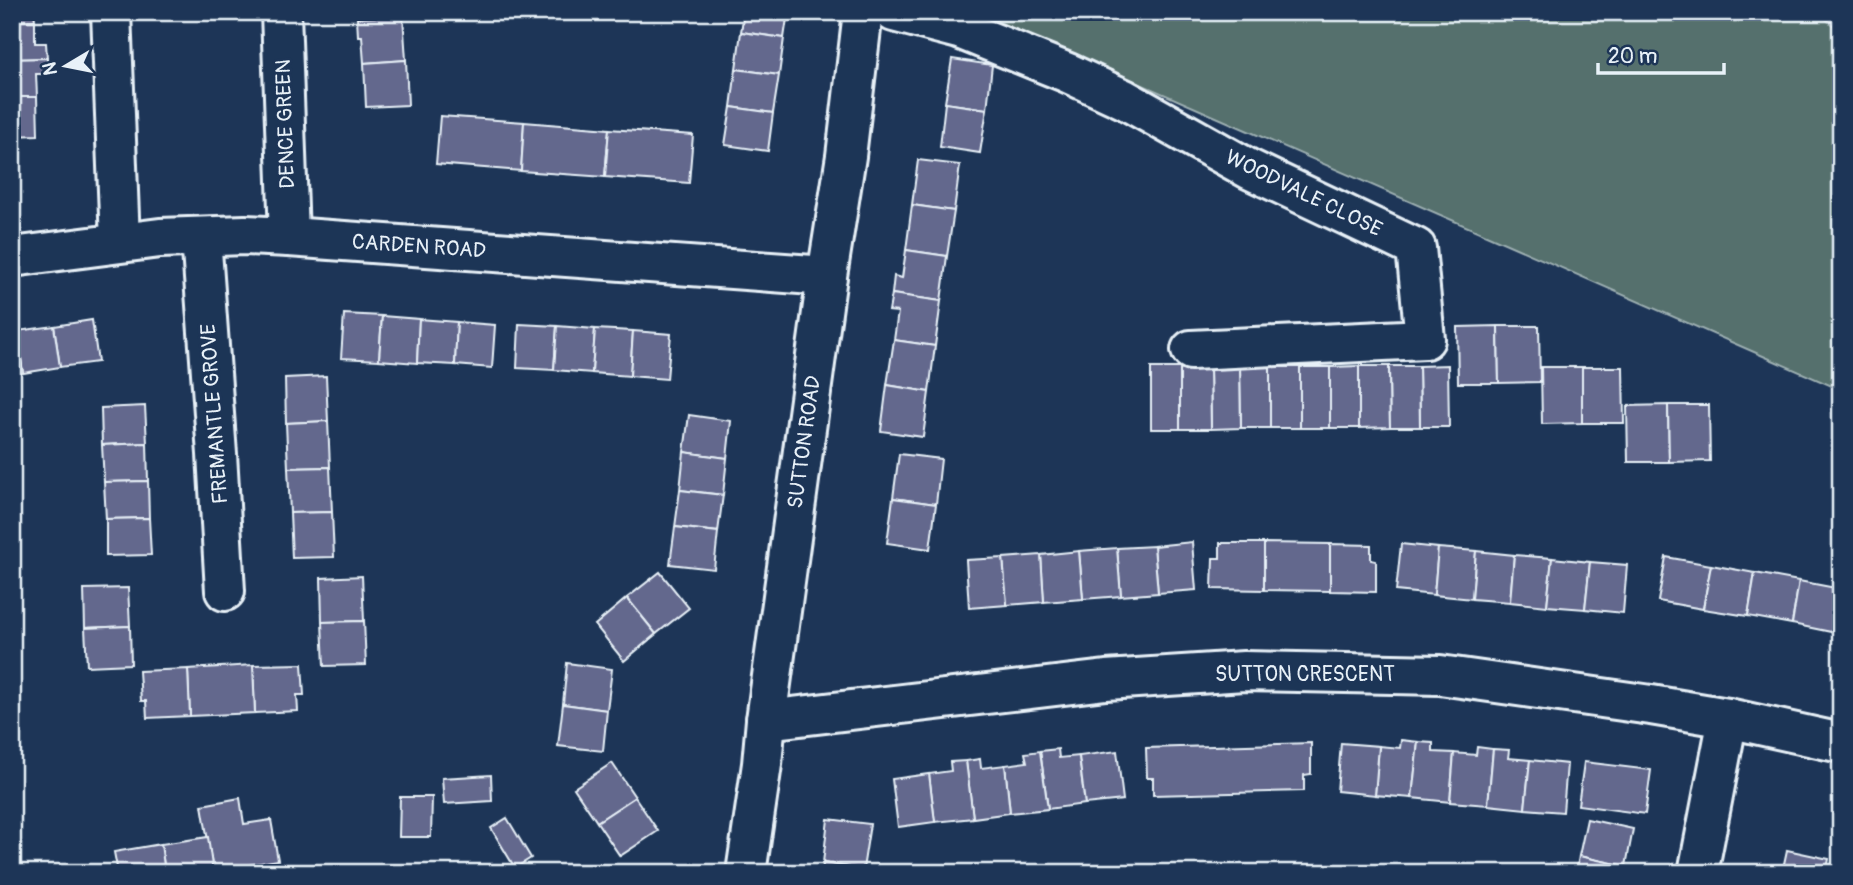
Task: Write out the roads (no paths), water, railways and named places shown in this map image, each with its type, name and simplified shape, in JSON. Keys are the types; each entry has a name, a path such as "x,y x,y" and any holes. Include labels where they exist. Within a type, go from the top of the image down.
{"street":[{"path":"111,12 120,242"},
{"name":"DENCE GREEN","path":"281,12 289,237"},
{"name":"SUTTON ROAD","path":"746,873 863,12"},
{"name":"WOODVALE CLOSE","path":"894,12 959,29 1068,73 1124,99 1249,169 1416,248 1424,339 1191,350"},
{"name":"CARDEN ROAD","path":"12,257 160,238 245,235 827,276"},
{"name":"FREMANTLE GROVE","path":"201,237 225,591"},
{"name":"SUTTON CRESCENT","path":"766,720 1106,680 1244,671 1440,675 1728,718 1841,743"},
{"path":"1698,873 1728,718"}]}
